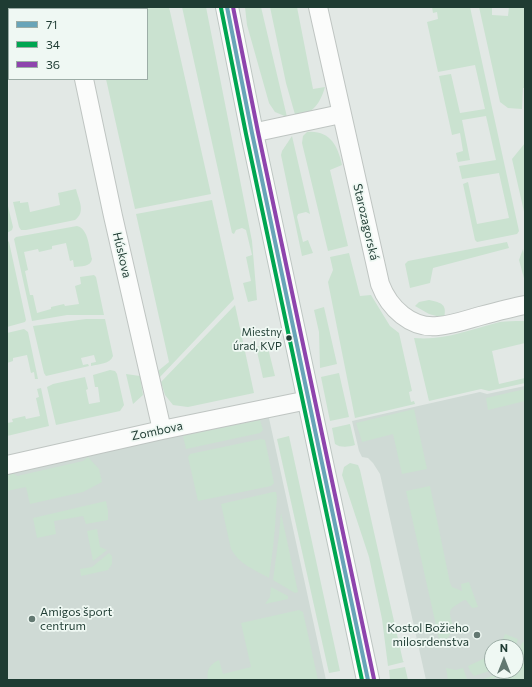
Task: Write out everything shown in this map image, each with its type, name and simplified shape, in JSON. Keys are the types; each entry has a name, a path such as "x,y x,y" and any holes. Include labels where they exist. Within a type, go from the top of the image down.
{"street":[{"path":"227,7 252,133 368,680"},
{"name":"Starozagorská","path":"318,7 380,284 387,299 399,313 416,323 437,326 521,307"},
{"name":"Húskova","path":"84,80 113,216 162,430"},
{"path":"252,133 341,114"},
{"name":"Zombova","path":"7,465 162,430 308,400"}],"shaded area":[{"path":"525,386 525,680 426,680 380,474 368,458 362,457 359,451 352,421 480,392 487,394"},
{"path":"267,409 326,680 7,680 7,465"}],"green space":[{"path":"169,7 211,194 135,209 106,80 148,80 148,8 90,8"},
{"path":"182,7 206,7 252,241 257,300 248,302 243,283 251,281 246,257 252,255 246,230 242,228 236,230 234,234 232,233"},
{"path":"245,7 261,7 287,117 275,112 269,103 247,25"},
{"path":"270,7 297,7 313,89 325,87 321,98 315,107 302,116 296,118 286,83"},
{"path":"432,7 470,7 519,231 517,234 477,242 475,240 463,184 468,182 477,224 509,218 499,173 462,179 459,166 496,160 486,116 462,120 470,160 458,162 456,153 463,151 460,133 452,135 439,76 451,74 460,113 485,109 475,65 438,72 427,22 438,19 437,12 433,13"},
{"path":"479,7 492,7 492,15 508,16 509,7 525,7 525,88 523,88 522,109 508,108 500,102"},
{"path":"307,132 315,132 327,137 332,141 338,152 342,165 330,170 348,246 328,251 302,143 303,136"},
{"path":"292,136 310,214 306,212 298,214 297,217 303,242 308,240 313,253 302,256 281,155"},
{"path":"525,143 525,216 512,159"},
{"path":"76,189 81,210 75,220 21,230 13,202 28,202 30,212 60,205 58,193"},
{"path":"212,200 234,299 160,377 158,371 169,362 136,214"},
{"path":"7,202 13,227 12,230 7,233"},
{"path":"77,226 84,231 88,240 92,259 91,262 85,266 74,267 73,260 70,261 66,243 52,246 52,249 39,252 38,249 24,252 28,270 25,271 30,295 33,295 37,313 51,309 51,307 64,304 65,306 79,304 75,286 81,284 80,277 94,275 96,277 104,315 67,315 32,321 14,239 16,237"},
{"path":"7,240 9,242 26,320 25,322 7,327"},
{"path":"507,242 509,248 433,268 430,283 410,288 405,264 408,261"},
{"path":"523,249 525,258 525,282 519,260"},
{"path":"349,253 360,296 371,295 390,326 399,333 412,391 409,392 411,402 414,401 415,404 355,418 328,282 333,270 330,257"},
{"path":"429,300 440,303 444,307 444,318 429,314 415,306 419,302"},
{"path":"235,305 254,393 188,407 173,405 165,395 161,382"},
{"path":"324,307 337,364 320,368 319,332 314,310"},
{"path":"86,319 105,319 113,356 112,359 104,363 91,366 91,363 96,362 94,355 81,358 83,365 88,364 89,366 46,376 33,326"},
{"path":"525,321 525,343 492,351 499,384 525,378 525,383 489,391 481,389 429,401 414,338 436,338 457,334 500,322"},
{"path":"24,329 28,332 38,379 35,379 34,372 31,373 27,355 13,358 13,361 7,363 7,333"},
{"path":"267,344 275,376 263,378 256,347"},
{"path":"110,370 115,371 117,374 124,405 120,411 56,425 47,387 53,384 85,377 88,389 86,390 89,404 100,402 98,387 95,387 93,375"},
{"path":"339,373 349,417 330,421 321,377"},
{"path":"126,374 140,376 143,395 133,404"},
{"path":"41,388 49,426 7,436 7,423 13,422 12,419 25,416 26,419 40,416 36,398 39,397 37,389"},
{"path":"525,389 525,401 488,410 486,398"},
{"path":"414,409 427,469 402,474 393,434 362,442 356,423"},
{"path":"260,420 263,430 260,433 186,449 183,436"},
{"path":"350,424 355,445 345,447 335,444 332,428"},
{"path":"289,436 340,671 329,673 277,439"},
{"path":"261,439 265,440 274,483 271,486 198,501 188,457 190,454"},
{"path":"88,457 99,469 102,482 83,492 30,504 26,487 7,491 7,475 13,473 17,476 83,461"},
{"path":"350,463 358,465 360,470 404,662 388,666 382,619 369,557 342,475 344,467"},
{"path":"430,486 450,583 452,587 462,591 461,584 469,582 478,607 472,608 465,600 451,610 450,615 452,629 449,637 441,648 406,491"},
{"path":"276,492 277,499 269,578 243,563 234,554 231,549 221,504"},
{"path":"106,501 108,520 86,524 83,516 54,521 56,534 37,538 33,518"},
{"path":"281,513 298,592 295,593 273,580"},
{"path":"97,529 100,547 107,550 93,561 87,531"},
{"path":"109,553 112,556 112,564 108,570 81,576 80,569 92,567"},
{"path":"271,587 288,596 288,599 265,604 270,597"},
{"path":"299,610 303,612 318,680 208,680 209,668 213,663 219,660 223,674 251,667 241,623"},
{"path":"505,634 518,639 503,639"},
{"path":"525,641 524,658 524,642"},
{"path":"484,659 484,673 474,676 468,666"},
{"path":"524,663 525,680 497,680 524,679"},
{"path":"405,667 408,680 390,680 389,670"},
{"path":"446,668 456,670 463,668 467,679 448,680"}],"transit line":[{"name":"71","path":"227,7 252,133 368,680"},
{"name":"36","path":"233,7 258,132 374,679"},
{"name":"34","path":"221,8 246,134 362,680"}],"place":[{"name":"Miestny úrad, KVP","path":"289,338"},
{"name":"Amigos šport centrum","path":"32,619"},
{"name":"Kostol Božieho milosrdenstva","path":"477,635"}]}
